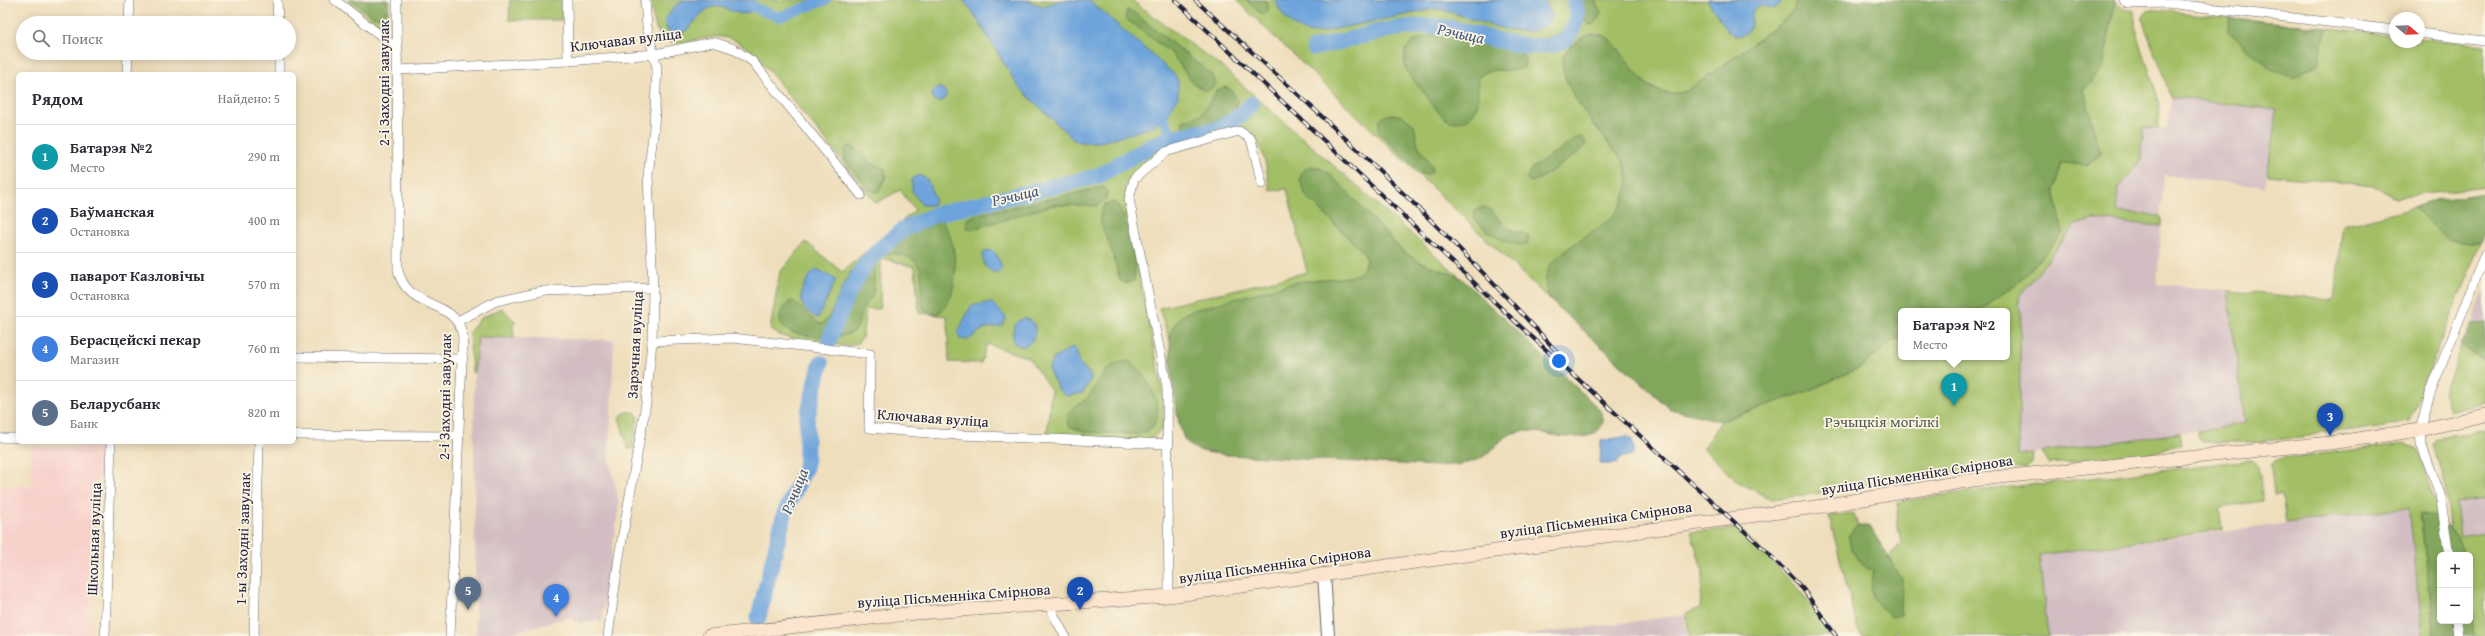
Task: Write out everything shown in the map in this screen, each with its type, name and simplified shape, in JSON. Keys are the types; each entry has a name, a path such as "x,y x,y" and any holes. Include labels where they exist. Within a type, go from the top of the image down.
{"main road":[{"name":"вуліца Пісьменніка Смірнова","path":"709,636 916,613 1049,606 1169,596 1823,506 1972,480 2329,443 2420,430 2485,415"}],"street":[{"path":"129,16 130,0"},
{"path":"278,0 278,16"},
{"path":"335,0 398,49"},
{"name":"2-і Заходні завулак","path":"397,0 398,263 400,276 405,287 415,297 450,312 458,321 463,337 450,636"},
{"path":"567,0 568,62"},
{"name":"Зарэчная вуліца","path":"608,636 619,557 646,403 652,341 653,288 648,175 655,113 658,68 656,54 647,27 645,0"},
{"path":"2124,0 2129,4 2167,3 2389,29"},
{"path":"2425,34 2485,41"},
{"name":"Ключавая вуліца","path":"398,70 568,62 656,54 712,42 732,48 752,61 861,195"},
{"path":"127,72 128,60"},
{"path":"279,60 279,72"},
{"path":"1169,596 1169,444 1167,387 1129,199 1134,179 1165,152 1239,131 1251,140 1262,184"},
{"path":"2449,552 2440,494 2421,444 2420,430 2430,394 2485,254"},
{"path":"458,321 496,301 542,291 653,288"},
{"name":"Ключавая вуліца","path":"652,341 733,338 870,354 869,428 939,434 1169,444"},
{"path":"296,357 463,359"},
{"path":"296,435 459,436"},
{"path":"0,438 16,438"},
{"name":"Школьная вуліца","path":"105,636 111,444"},
{"name":"1-ы Заходні завулак","path":"254,636 259,444"},
{"path":"1324,574 1328,636"},
{"path":"1049,606 1065,636"},
{"path":"2456,624 2458,636"}],"shaded area":[{"path":"2171,97 2277,110 2265,187 2164,175 2161,216 2116,213 2118,189 2142,159 2143,127 2167,129"},
{"path":"2094,220 2161,226 2157,284 2228,291 2245,424 2018,455 2021,328 2019,297 2075,225"},
{"path":"2485,288 2485,324 2471,325 2475,315"},
{"path":"478,337 614,340 609,456 619,504 602,622 599,624 599,619 579,624 578,621 574,621 573,616 499,636 476,636 474,373"},
{"path":"32,446 102,446 102,477 96,479 90,636 0,636 0,486 31,486"},
{"path":"2485,499 2485,533 2460,538 2456,502"},
{"path":"2409,508 2423,636 2048,636 2039,555"},
{"path":"1684,615 1688,636 1520,636"}],"green space":[{"path":"347,0 389,0 388,22 385,24 375,22"},
{"path":"352,0 387,0 386,13 382,18 373,16"},
{"path":"510,0 562,0 561,20 509,20"},
{"path":"652,0 1131,0 1222,67 1461,278 1418,261 1402,251 1331,175 1317,167 1306,196 1363,252 1366,258 1363,271 1345,278 1313,280 1277,287 1242,299 1173,327 1170,341 1159,308 1307,272 1287,189 1270,191 1264,157 1257,142 1251,136 1244,131 1156,155 1126,199 1126,209 1163,393 1163,428 1152,438 1144,441 1047,435 1051,390 1029,358 987,344 981,363 949,362 947,316 919,313 915,267 881,258 880,309 866,309 862,338 858,343 846,346 784,337 770,330 780,272 806,242 842,272 915,210 900,190 876,203 757,56 745,47 737,42 722,37 705,38 677,43 669,42 662,38 654,23"},
{"path":"1236,0 1797,0 1794,9 1784,21 1687,91 1667,93 1651,87 1638,75 1618,48 1607,38 1595,34 1581,39 1571,46 1564,56 1563,67 1566,80 1583,110 1623,161 1628,179 1626,195 1620,208 1610,219 1570,248 1556,261 1551,274 1547,293 1551,301"},
{"path":"1245,0 1264,0 1268,3 1268,11 1263,15"},
{"path":"1579,0 1595,0 1601,14 1594,24 1590,25 1583,18"},
{"path":"1797,0 2115,0 2103,67 2084,90 2100,154 2087,165 2062,163 2054,190 2063,233 2023,279 1982,308 1898,308 1898,339 1892,341 1861,367 1808,391 1721,421 1670,409 1551,301 1547,292 1546,275 1554,260 1611,218 1621,205 1628,184 1626,169 1623,161 1583,110 1566,80 1563,67 1564,56 1569,48 1576,42 1595,34 1607,38 1618,48 1638,76 1651,87 1667,93 1687,91 1784,21 1794,9"},
{"name":"Рэчыцкія могілкі","path":"2115,2 2124,9 2135,11 2135,26 2160,105 2158,128 2143,127 2142,159 2118,189 2116,212 2161,216 2161,226 2094,220 2075,225 2019,297 2021,327 2018,455 2033,453 2032,462 2027,468 1937,474 1772,500 1735,480 1703,448 1721,421 1808,391 1861,367 1892,341 1898,339 1898,360 2010,360 2010,308 1982,308 2023,279 2063,233 2054,190 2062,162 2087,165 2100,154 2084,90 2103,67"},
{"path":"2148,9 2389,34 2389,48 2425,48 2425,39 2485,45 2485,186 2396,198 2374,186 2267,175 2277,110 2171,97 2142,19"},
{"path":"1127,10 1133,12 1212,75 1216,83 1212,88 1206,91 1194,84 1172,54 1125,18"},
{"path":"2229,18 2326,28 2318,64 2293,77 2273,71 2229,32"},
{"path":"1441,34 1520,52 1526,59 1524,67 1512,70 1494,70 1483,74 1478,78 1478,102 1473,114 1467,119 1456,122 1448,120 1436,109 1412,78 1407,71 1404,59 1405,52 1413,42 1426,36"},
{"path":"1226,87 1231,90 1238,101 1232,116 1216,126 1193,131 1182,130 1183,121 1202,114 1217,90"},
{"path":"1393,114 1403,116 1414,125 1418,145 1432,166 1432,173 1424,175 1420,172 1379,132 1379,124 1381,119"},
{"path":"1582,137 1586,143 1582,150 1540,179 1531,182 1528,180 1527,177 1531,169 1575,139"},
{"path":"849,146 856,149 871,163 885,169 886,177 879,191 876,192 870,190 845,160 844,150"},
{"path":"1312,166 1324,170 1331,175 1402,251 1418,261 1461,278 1598,408 1603,417 1601,427 1595,433 1577,437 1566,437 1528,431 1513,433 1502,440 1482,458 1463,464 1437,466 1228,455 1201,451 1187,443 1179,424 1173,390 1170,356 1171,333 1178,320 1183,315 1190,311 1296,282 1354,276 1358,274 1366,265 1363,252 1306,196 1300,181 1301,174 1306,168"},
{"path":"1103,187 1107,190 1106,198 1096,206 1052,205 974,229 967,228 966,225 967,219 975,215"},
{"path":"2485,193 2485,228 2480,243 2446,239 2414,207 2438,200"},
{"path":"1114,202 1123,215 1133,251 1135,273 1134,280 1127,284 1120,280 1111,249 1100,221 1100,216 1104,205"},
{"path":"1484,207 1492,211 1509,228 1529,237 1527,244 1522,245 1507,242 1484,228 1474,217 1476,210"},
{"path":"2414,207 2446,239 2480,243 2409,422 2352,431 2330,430 2309,436 2257,442 2203,442 2198,438 2196,431 2245,423 2228,291 2334,300 2343,225"},
{"path":"924,212 937,217 947,228 953,245 955,264 954,282 950,299 942,310 932,314 925,309 921,292 921,272 917,264 909,257 886,254 877,261 874,272 874,286 872,295 862,310 858,326 855,330 841,336 819,337 797,334 788,331 783,327 780,322 781,312 790,301 797,304 817,322 821,324 827,320 847,278 860,260 892,230"},
{"path":"502,308 516,322 513,325 514,338 478,337 474,373 472,372 469,332 481,318"},
{"path":"2485,324 2485,360 2461,347 2471,325"},
{"path":"2461,347 2485,360 2485,402 2449,411 2444,394"},
{"path":"1128,361 1136,366 1143,375 1155,398 1157,410 1156,421 1150,429 1138,434 1085,432 1069,426 1067,415 1069,412 1088,397 1107,369 1119,363"},
{"path":"626,412 635,412 638,417 632,449 628,449 619,417"},
{"path":"2485,431 2485,499 2456,503 2460,537 2485,533 2485,636 2475,636 2473,617 2473,552 2463,552 2450,531 2446,487 2433,446 2436,440 2451,435"},
{"path":"2180,433 2182,445 2167,447 2154,454 2048,464 2041,452"},
{"path":"2403,444 2416,448 2422,457 2439,517 2420,513 2435,636 2423,636 2409,508 2286,523 2282,495 2274,495 2271,466 2276,459"},
{"path":"2250,460 2255,463 2260,472 2262,483 2262,501 2219,507 2222,530 2039,555 2048,636 1900,636 1897,631 1887,636 1862,636 1858,630 1829,516 1853,513 1858,525 1870,527 1888,558 1901,543 1897,522 1898,502 1949,494"},
{"path":"2420,512 2439,517 2457,538 2464,552 2437,552 2437,624 2473,624 2473,617 2475,636 2435,636"},
{"path":"1858,525 1870,527 1902,579 1901,615 1892,617 1876,602 1871,586 1873,571 1863,565 1856,557 1848,536"},
{"path":"1739,528 1795,585 1835,636 1689,636 1686,613 1700,608 1703,572 1691,532"}],"water":[{"path":"685,0 755,0 748,13 738,13 719,7 710,8 704,11 691,26 681,33 668,31 664,21 675,6"},
{"path":"963,0 1025,0 1043,6 1063,0 1089,0 1175,75 1178,81 1178,97 1168,114 1152,127 1101,142 1080,142 1074,140 1018,86 972,11"},
{"path":"1275,0 1545,0 1551,16 1543,27 1531,31 1515,31 1446,11 1434,9 1316,33 1303,30 1291,23 1282,13"},
{"path":"1707,0 1784,0 1776,8 1760,5 1754,9 1748,31 1744,34 1736,36 1728,31"},
{"path":"936,88 942,88 946,92 946,98 942,102 936,102 932,98 932,92"},
{"path":"919,175 927,179 935,199 933,205 922,205 912,191 912,179"},
{"path":"992,250 996,254 1002,267 998,273 988,269 983,261 983,253"},
{"path":"817,269 835,279 818,318 810,314 805,308 801,295 806,281"},
{"path":"991,302 1005,316 1006,319 1002,326 983,329 968,340 960,339 958,332 971,306"},
{"path":"1025,318 1034,323 1035,331 1029,344 1022,347 1014,343 1013,331 1015,325"},
{"path":"1073,347 1077,352 1079,362 1088,372 1091,379 1083,393 1065,396 1058,389 1050,373 1049,367 1053,359"},
{"path":"1627,436 1632,440 1634,449 1632,455 1620,458 1617,464 1600,464 1601,441"}],"waterway":[{"path":"753,7 779,17 826,0"},
{"name":"Рэчыца","path":"1314,48 1383,31 1424,26 1452,28 1519,45 1537,46 1553,44 1566,38 1574,26 1577,13 1574,0"},
{"name":"Рэчыца","path":"828,343 846,298 864,266 876,252 904,229 936,214 1098,176 1150,146 1173,137 1219,129 1242,114 1252,104"},
{"path":"1158,107 1173,137"},
{"name":"Рэчыца","path":"758,619 784,515 806,466 807,418 821,363"}],"railway":[{"path":"1175,0 1519,325 1765,550 1803,589 1836,636"},
{"path":"1195,0 1381,172 1471,261 1558,353"}],"place":[{"name":"Батарэя №2","path":"1954,406"},
{"name":"паварот Казловічы","path":"2330,436"},
{"name":"Беларусбанк","path":"468,610"},
{"name":"Баўманская","path":"1080,610"},
{"name":"Берасцейскі пекар","path":"556,617"}]}
